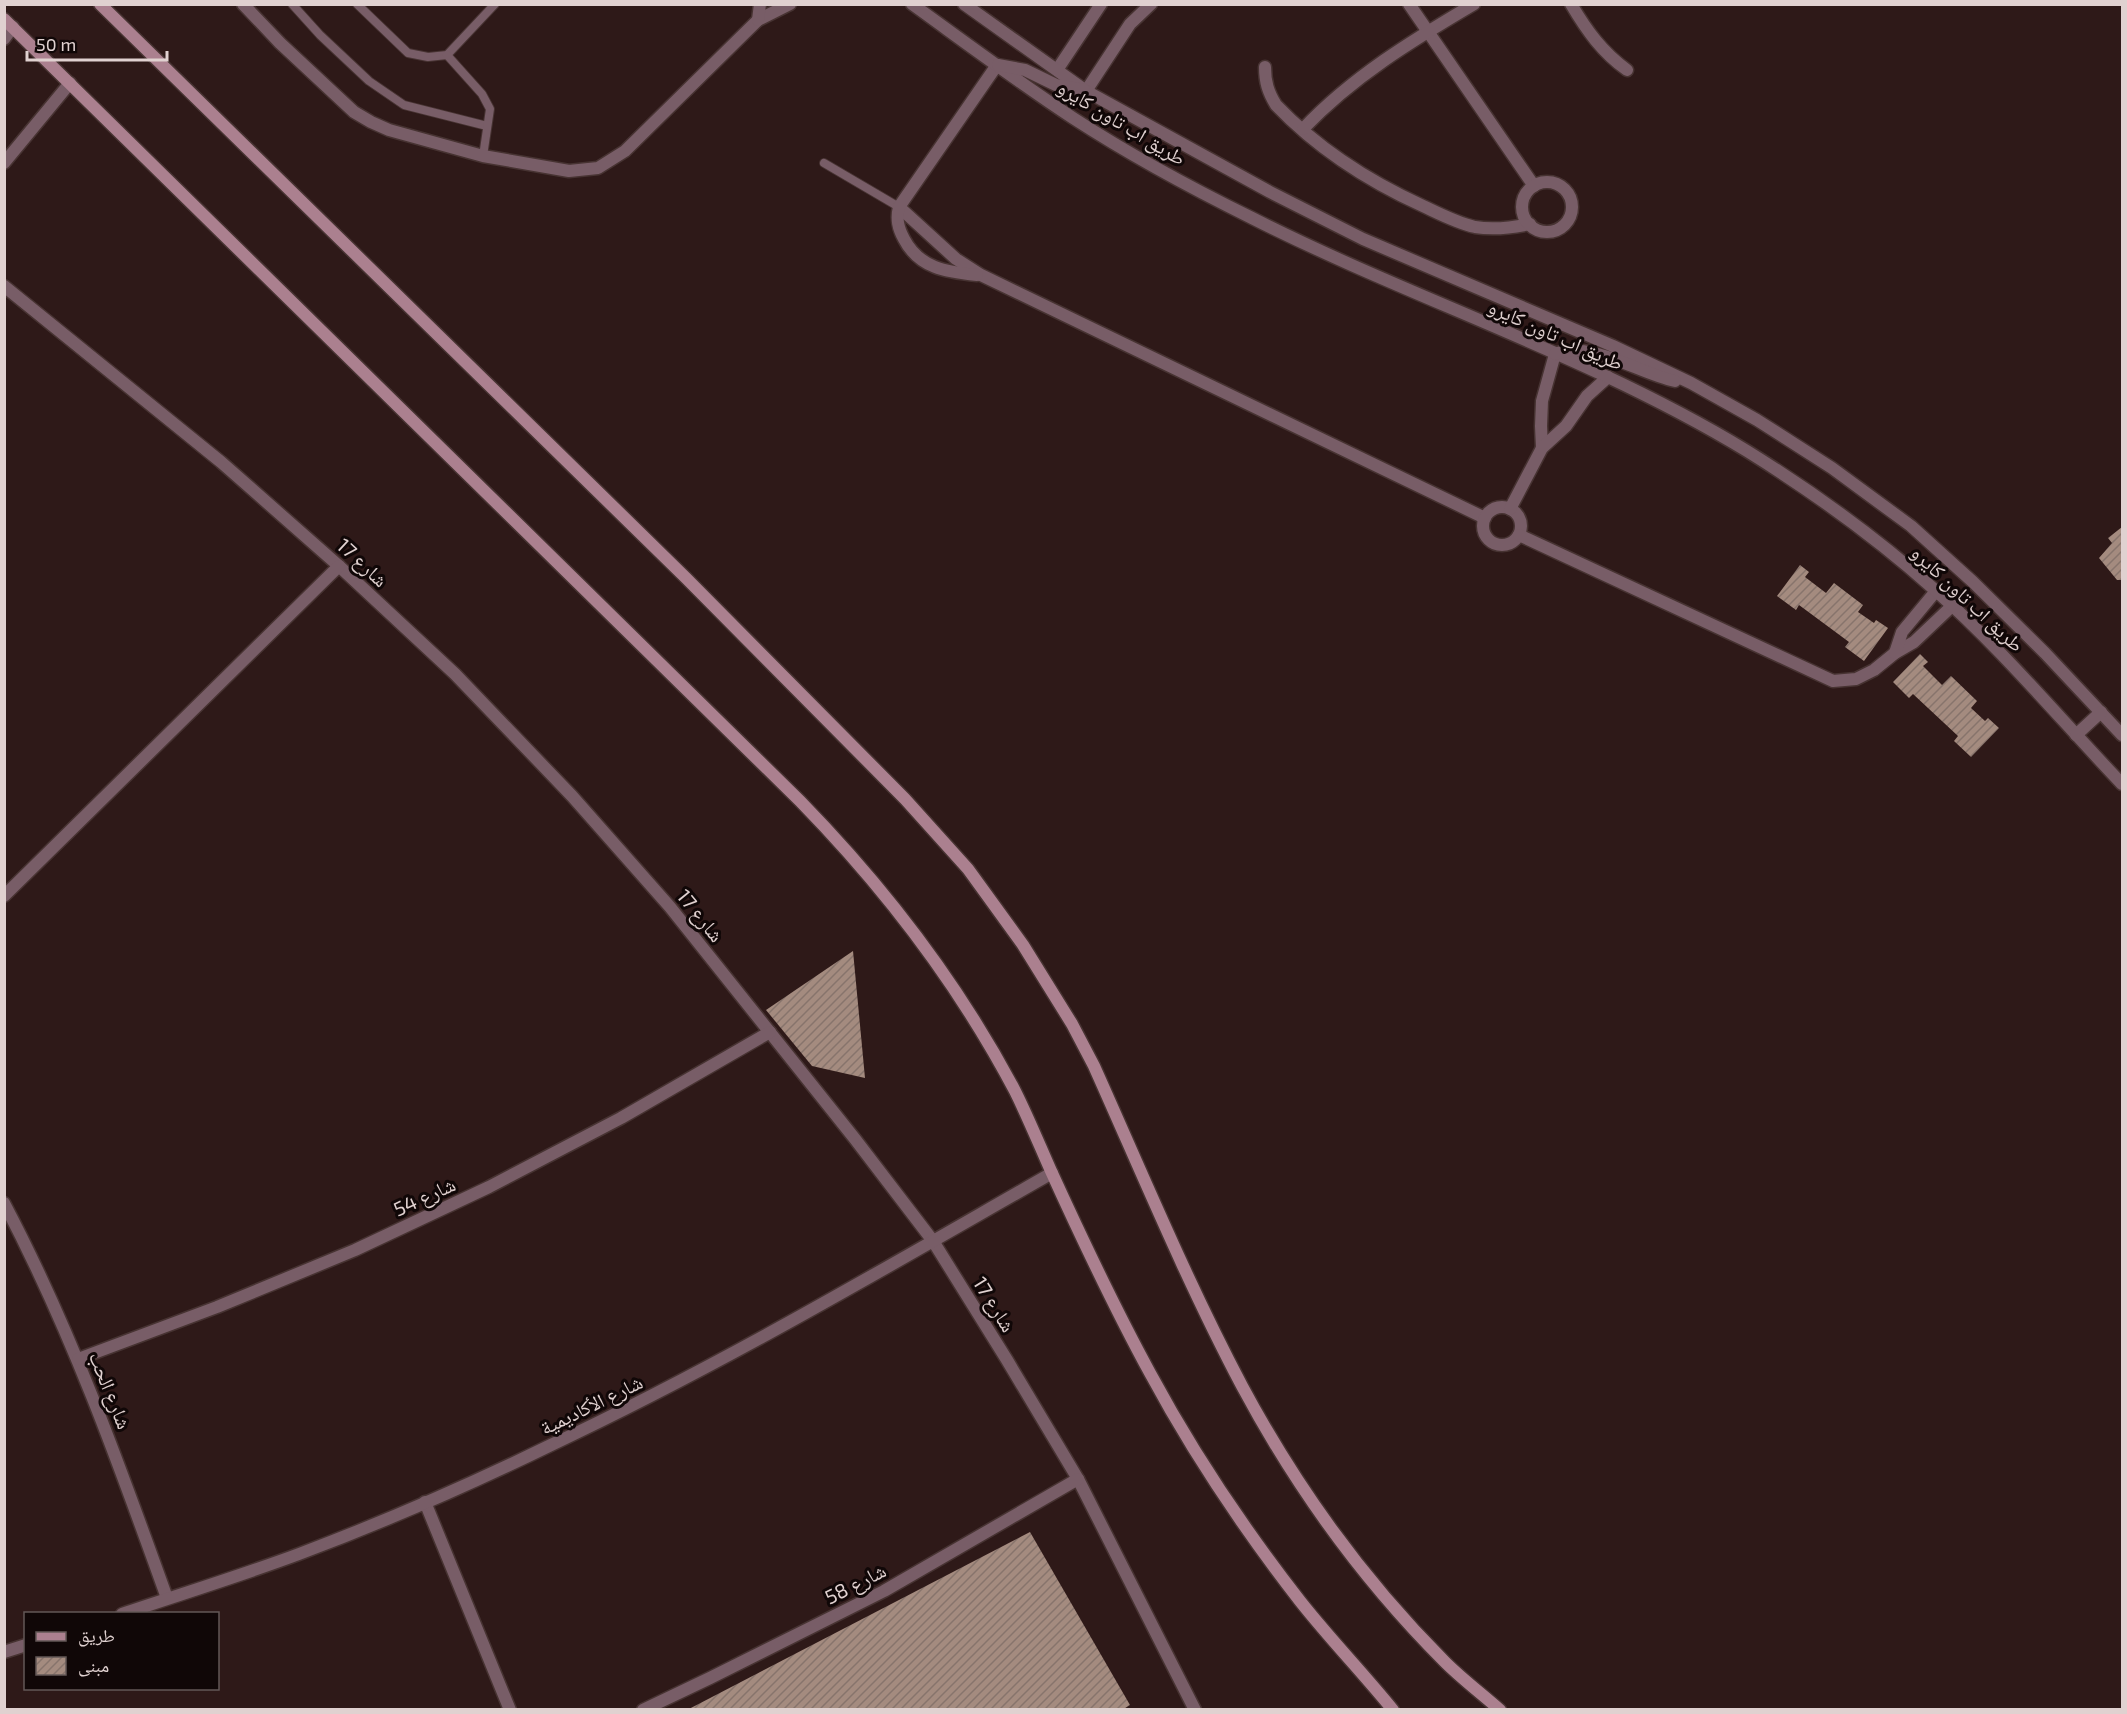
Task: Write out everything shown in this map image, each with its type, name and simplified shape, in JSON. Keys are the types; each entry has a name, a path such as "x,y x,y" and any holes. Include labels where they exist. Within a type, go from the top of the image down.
{"main road":[{"path":"100,4 678,570 905,799 968,869 1023,945 1072,1024 1094,1066 1218,1340 1243,1388 1293,1472 1330,1526 1397,1611 1446,1664 1500,1710"},
{"path":"9,23 801,801 862,866 918,936 970,1012 1016,1093 1124,1325 1177,1422 1236,1514 1295,1594 1393,1710"}],"street":[{"path":"243,4 280,44 354,112 371,122 389,130 483,156 569,171 598,168 625,151 758,20 790,4"},
{"path":"758,20 760,4"},
{"name":"طريق اب تاون كايرو","path":"912,4 1074,119 1167,174 1253,219 1365,272 1608,377 1674,410 1766,464 1815,496 1890,552 1936,591 2021,674 2122,784"},
{"name":"طريق اب تاون كايرو","path":"964,4 1086,91 1270,192 1363,239 1559,321 1691,383 1757,420 1832,468 1911,526 1973,582 2045,653 2122,735"},
{"path":"1057,70 1101,4"},
{"path":"981,275 948,272 926,264 909,249 896,218 899,207 997,65 1016,67 1056,85 1086,91 1130,24 1151,4"},
{"path":"1409,4 1533,186"},
{"path":"1303,129 1340,92 1426,32 1474,4"},
{"path":"1571,4 1588,34 1627,70"},
{"path":"4,39 9,23"},
{"path":"1265,67 1265,80 1269,93 1280,110 1336,159 1354,171 1392,192 1455,221 1492,229 1530,224"},
{"path":"4,163 70,83"},
{"path":"1541,182 1558,184 1565,189 1572,205 1572,214 1568,221 1554,231 1545,231 1530,224 1523,208 1527,192 1533,186 1541,182"},
{"path":"899,207 956,259 981,275 1485,518"},
{"name":"شارع 17","path":"4,286 221,462 339,566 454,674 572,796 669,906 855,1139 933,1241 1077,1479 1195,1710"},
{"path":"1542,448 1542,401 1555,354 1585,350 1648,374 1691,383"},
{"path":"1510,509 1542,448 1566,426 1587,396 1608,377"},
{"path":"1496,508 1510,509 1520,520 1519,535 1508,544 1494,544 1484,532 1485,518 1496,508"},
{"path":"1519,535 1833,681 1856,679 1875,670 1894,653 1914,642 1952,606"},
{"path":"4,896 339,566"},
{"path":"1894,653 1902,632 1936,591"},
{"path":"2076,735 2101,712"},
{"name":"شارع 54","path":"78,1359 238,1299 355,1250 489,1187 621,1119 770,1032"},
{"name":"شارع الأكاديمية","path":"128,1612 298,1554 425,1502 550,1446 673,1386 794,1321 1052,1173"},
{"name":"شارع الحب","path":"4,1203 78,1359 110,1439 167,1598"},
{"name":"شارع 58","path":"644,1710 884,1591 1077,1479"},
{"path":"425,1502 510,1710"},
{"path":"4,1652 24,1646"}],"lane":[{"path":"292,4 320,35 369,81 404,105 487,126"},
{"path":"357,4 408,53 428,57 447,55 495,4"},
{"path":"447,55 482,94 490,109 483,156"},
{"path":"824,163 899,207"}],"building":[{"path":"2122,527 2122,580 2117,580 2099,558 2112,543 2108,538"},
{"path":"1800,565 1809,572 1805,577 1826,593 1834,583 1863,605 1858,612 1874,623 1876,620 1888,628 1864,661 1845,647 1849,642 1799,605 1796,610 1777,596"},
{"path":"1920,654 1928,662 1923,666 1942,685 1951,676 1977,701 1971,708 1985,721 1988,718 1999,728 1971,757 1954,741 1958,736 1913,694 1909,698 1893,682"},
{"path":"853,951 865,1078 812,1066 766,1010"},
{"path":"1030,1532 1130,1705 1122,1710 687,1710"}]}
